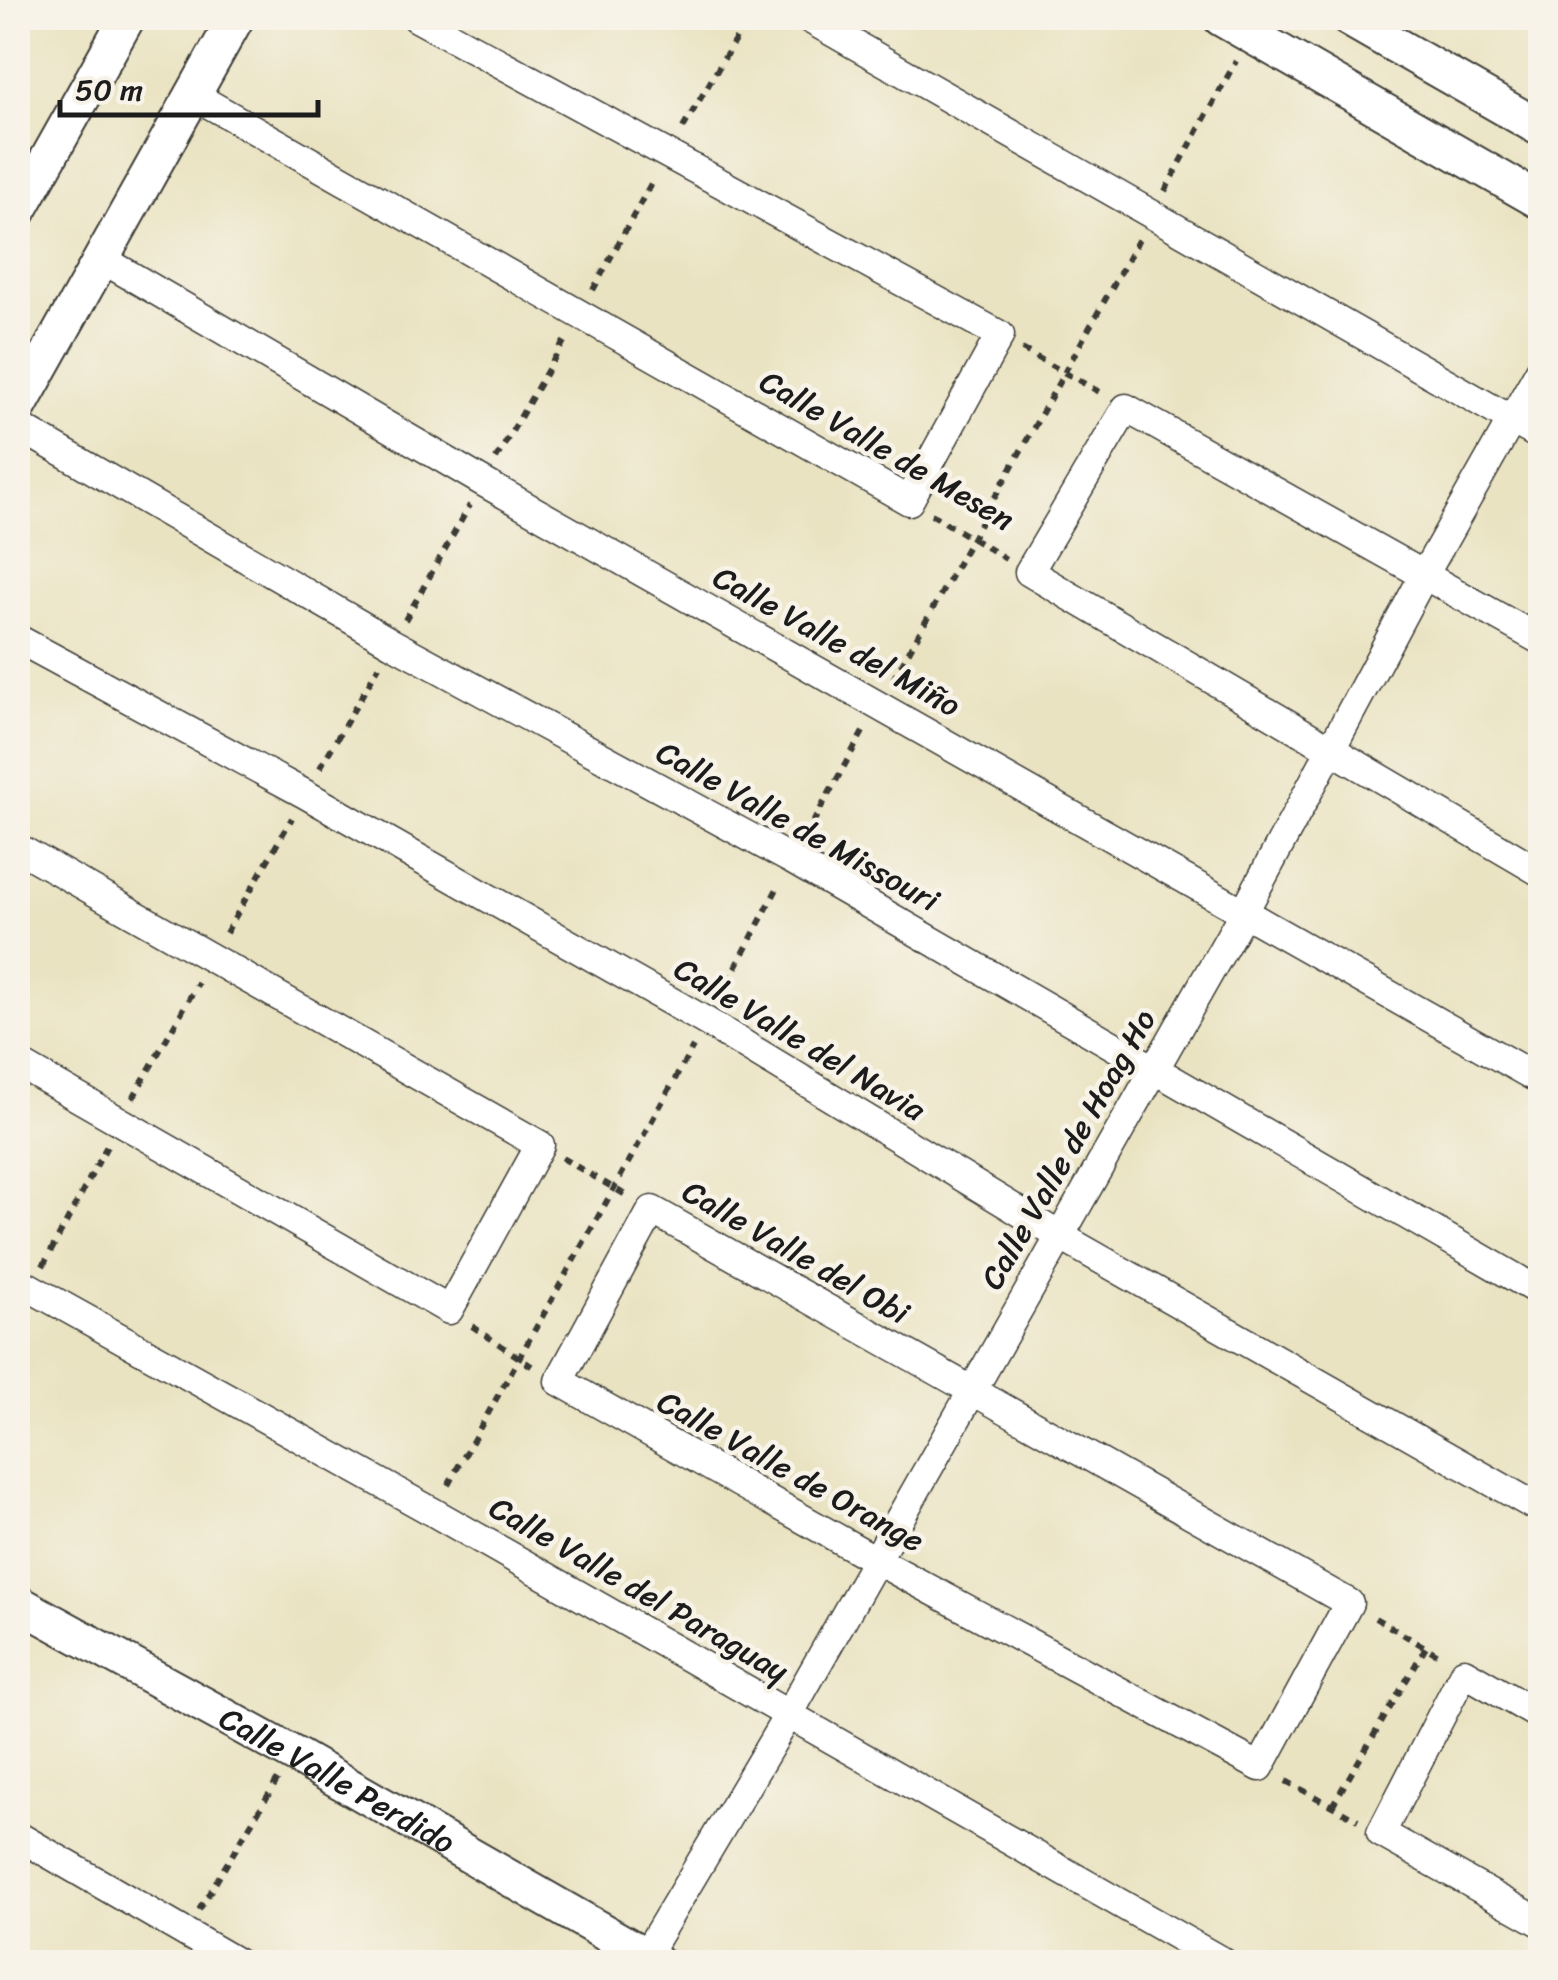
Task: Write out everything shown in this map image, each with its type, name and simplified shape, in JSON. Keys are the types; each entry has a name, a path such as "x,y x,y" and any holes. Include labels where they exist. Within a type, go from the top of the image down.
{"street":[{"path":"18,212 127,18"},
{"path":"18,408 236,18"},
{"path":"417,18 1000,336 910,500"},
{"path":"808,18 1540,436"},
{"path":"1348,18 1540,128"},
{"path":"1236,26 1540,201"},
{"name":"Calle Valle de Mesen","path":"195,96 910,500"},
{"name":"Calle Valle del Miño","path":"102,260 466,473 1540,1080"},
{"name":"Calle Valle de Hoag Ho","path":"651,1960 874,1559 1244,910 1424,575 1540,370"},
{"path":"1029,572 1126,408 1540,640"},
{"name":"Calle Valle de Missouri","path":"18,426 392,643 792,860 1540,1292"},
{"name":"Calle Valle de Mesen","path":"1029,572 1334,747 1540,872"},
{"name":"Calle Valle del Navia","path":"18,640 305,794 707,1022 1058,1235 1540,1508"},
{"path":"18,848 540,1145 449,1310 18,1064"},
{"path":"559,1382 652,1210"},
{"name":"Calle Valle del Obi","path":"652,1210 1348,1604"},
{"name":"Calle Valle del Paraguay","path":"18,1281 433,1512 1223,1962"},
{"name":"Calle Valle de Orange","path":"559,1382 874,1559 1260,1766"},
{"name":"Calle Valle Perdido","path":"18,1603 293,1754 651,1960"},
{"path":"1260,1766 1348,1604"},
{"path":"1540,1716 1464,1672 1381,1833 1540,1922"},
{"path":"18,1836 236,1962"}],"path":[{"path":"433,1512 707,1022 878,705 1066,374 1151,216 1236,26"},
{"path":"1000,336 1126,408"},
{"name":"Calle Valle de Mesen","path":"910,500 1029,572"},
{"name":"Calle Valle del Obi","path":"540,1145 652,1210"},
{"path":"449,1310 518,1360 559,1382"},
{"path":"1348,1604 1464,1672"},
{"path":"1332,1806 1426,1647"},
{"path":"185,1934 293,1754"},
{"path":"1260,1766 1381,1833"}]}
